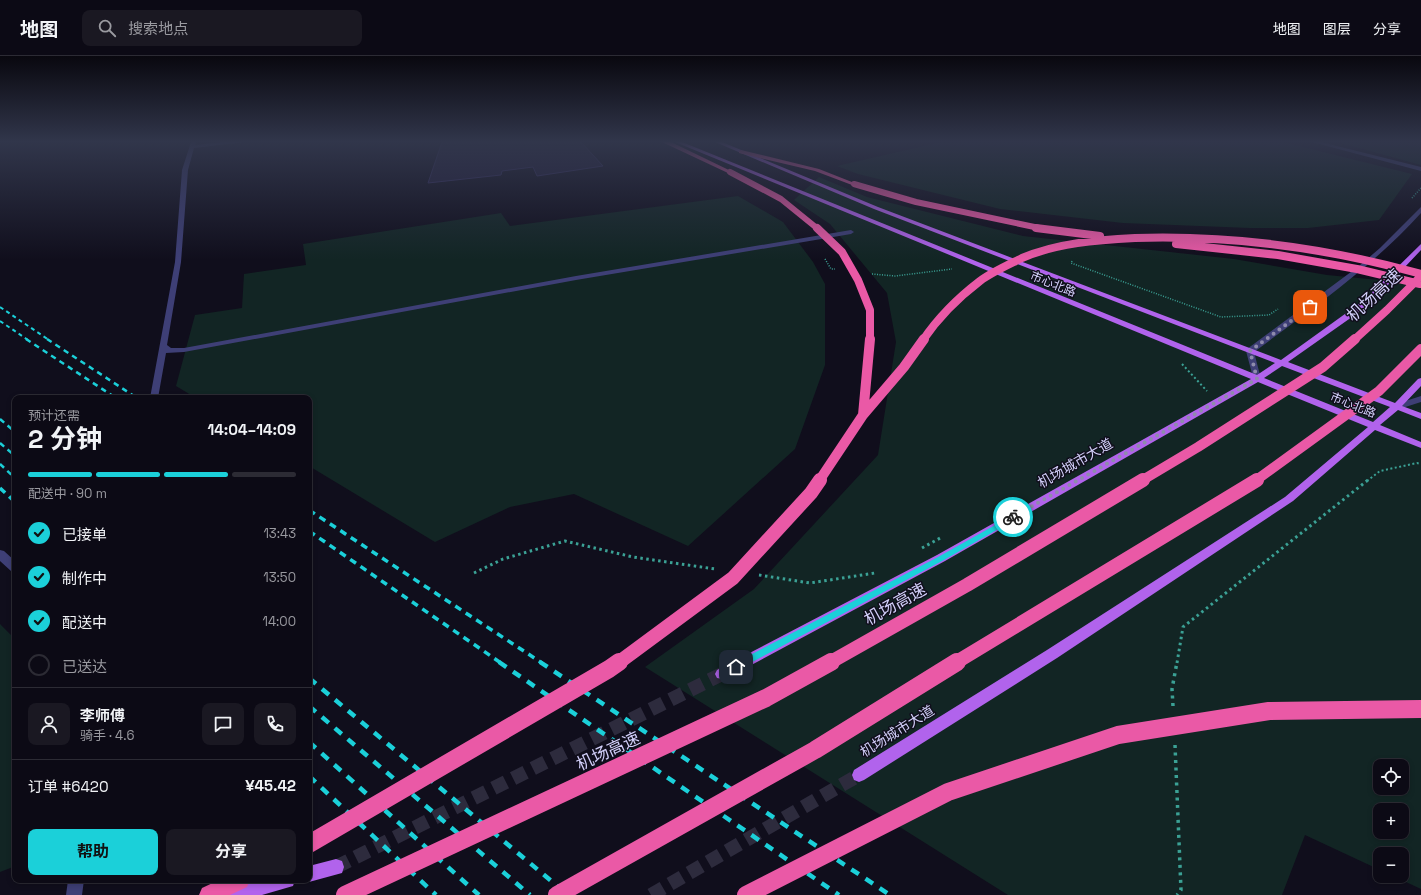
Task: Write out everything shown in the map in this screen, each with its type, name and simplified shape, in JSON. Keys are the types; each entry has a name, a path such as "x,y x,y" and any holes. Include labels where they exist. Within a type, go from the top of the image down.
{"highway":[{"path":"747,181 781,199 813,224 842,252 858,280 870,310 870,348 863,415"},
{"path":"846,181 916,202 1035,228 1278,255 1357,269 1421,284"},
{"path":"312,842 609,669 732,578 811,493 863,415 904,367 936,321 980,281 1023,258 1052,249 1095,240 1172,237 1230,239 1315,250 1381,263 1421,275"},
{"name":"机场高速","path":"345,895 766,698 967,585 1198,447 1323,367 1387,310 1421,275"},
{"path":"557,895 815,750 1014,626 1155,543 1262,477 1379,391 1421,349"},
{"path":"746,895 948,792 1118,735 1269,711 1421,709"},
{"path":"208,895 234,883"}],"main road":[{"name":"市心北路","path":"773,181 1421,445"},
{"name":"市心北路","path":"811,181 876,208 1421,416"},
{"name":"机场城市大道","path":"722,674 941,558 1257,379 1366,304 1421,246"},
{"name":"机场城市大道","path":"859,775 1052,654 1289,499 1396,407 1421,381"},
{"path":"312,873 336,867"},
{"path":"231,895 276,883"}],"street":[{"path":"155,395 178,262 184,181"},
{"path":"1257,379 1250,351 1333,291 1401,232 1421,209"},
{"path":"163,346 169,351 184,350 576,278 851,232"},
{"path":"1396,407 1421,399"},
{"path":"2,558 12,566"},
{"path":"74,895 76,883"}],"path":[{"path":"1173,712 1172,689 1183,627 1380,471 1417,462 1421,464"},
{"path":"1174,743 1181,890 1176,895"}],"green space":[{"path":"814,181 829,181 867,197 1023,236 1234,259 1327,275 1421,284 1421,889 1408,883 1409,847 1373,847 1373,867 1305,835 1282,895 1008,895 645,667 754,589 878,455 896,342 887,293 830,224 794,200"},
{"path":"887,181 1407,181 1379,220 1308,228 1250,228 1123,223 1000,209"},
{"path":"738,196 783,222 813,262 825,284 825,365 795,449 688,546 574,494 510,507 435,542 312,468 312,395 191,395 176,386 195,315 242,308 244,274 306,265 303,244 501,213 510,226"},
{"path":"0,624 12,636 12,867 0,872"}],"building":[{"path":"429,181 445,181 428,183"}],"tunnel":[{"path":"336,867 722,674"},
{"path":"651,895 859,775"}],"railway":[{"path":"0,307 49,340"},
{"path":"0,321 28,340"},
{"path":"26,339 111,395"},
{"path":"47,339 132,395"},
{"path":"0,419 12,429"},
{"path":"0,443 12,453"},
{"path":"0,464 12,475"},
{"path":"0,488 12,499"},
{"path":"312,512 542,663"},
{"path":"312,533 501,663"},
{"path":"499,662 839,895"},
{"path":"540,662 890,895"},
{"path":"312,681 568,895"},
{"path":"312,709 530,895"},
{"path":"312,745 479,895"},
{"path":"312,779 436,895"}],"way so far":[{"path":"1013,517 1257,379 1250,351 1310,307"}],"route":[{"path":"736,667 941,558 1013,517"}]}
